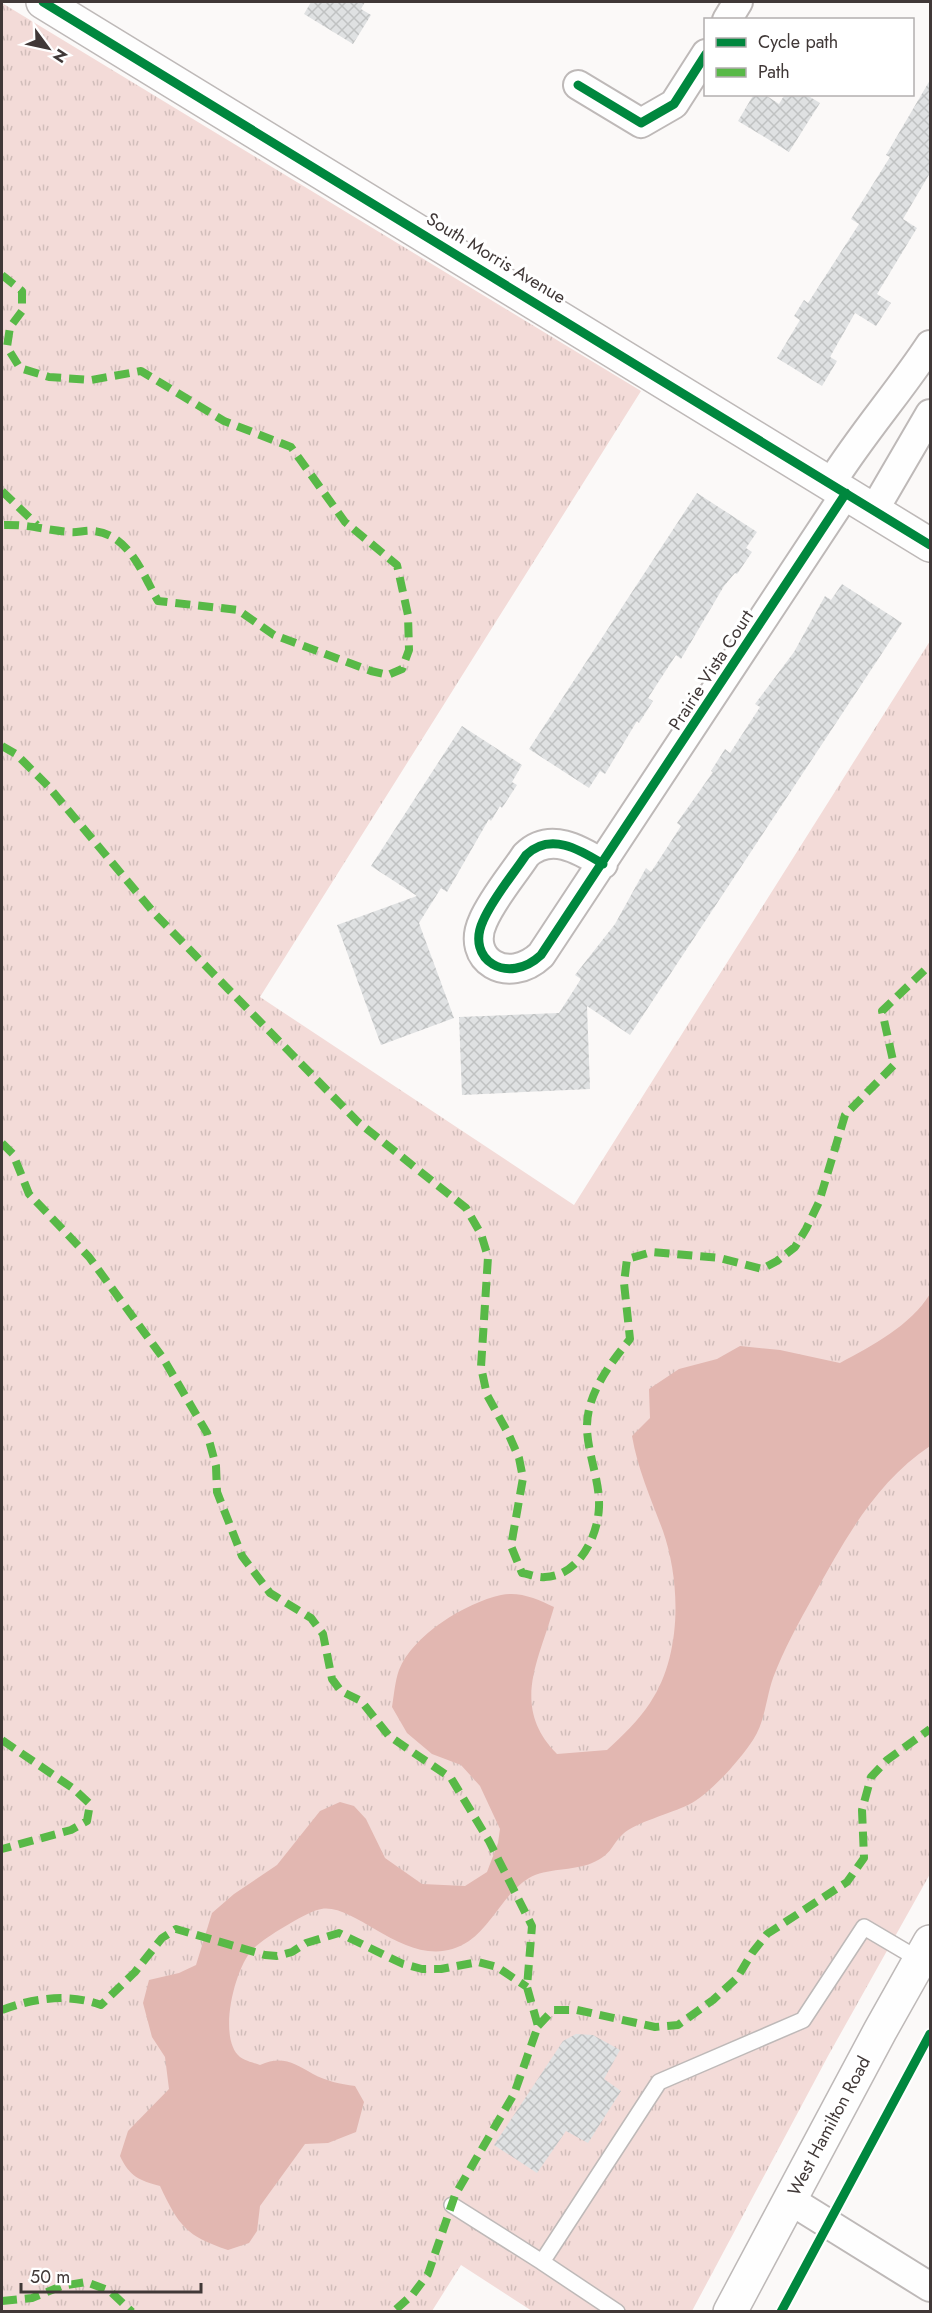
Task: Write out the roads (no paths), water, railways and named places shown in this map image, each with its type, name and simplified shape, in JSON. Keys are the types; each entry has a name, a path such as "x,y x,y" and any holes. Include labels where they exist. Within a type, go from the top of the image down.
{"street":[{"name":"South Morris Avenue","path":"43,2 930,545"},
{"path":"728,18 738,2"},
{"path":"578,85 641,123 674,104 704,56"},
{"name":"Prairie Vista Court","path":"603,864 565,845 550,843 535,846 526,855 483,921 479,935 480,947 488,959 501,969 516,970 529,966 542,955 603,864 838,488 852,449 904,385 930,345"},
{"path":"874,510 930,414"},
{"name":"West Hamilton Road","path":"730,2312 925,1951"},
{"path":"790,2200 930,2287"}],"lane":[{"path":"542,2262 658,2082 803,2020 864,1927 925,1951"},
{"path":"452,2205 617,2312"}]}
